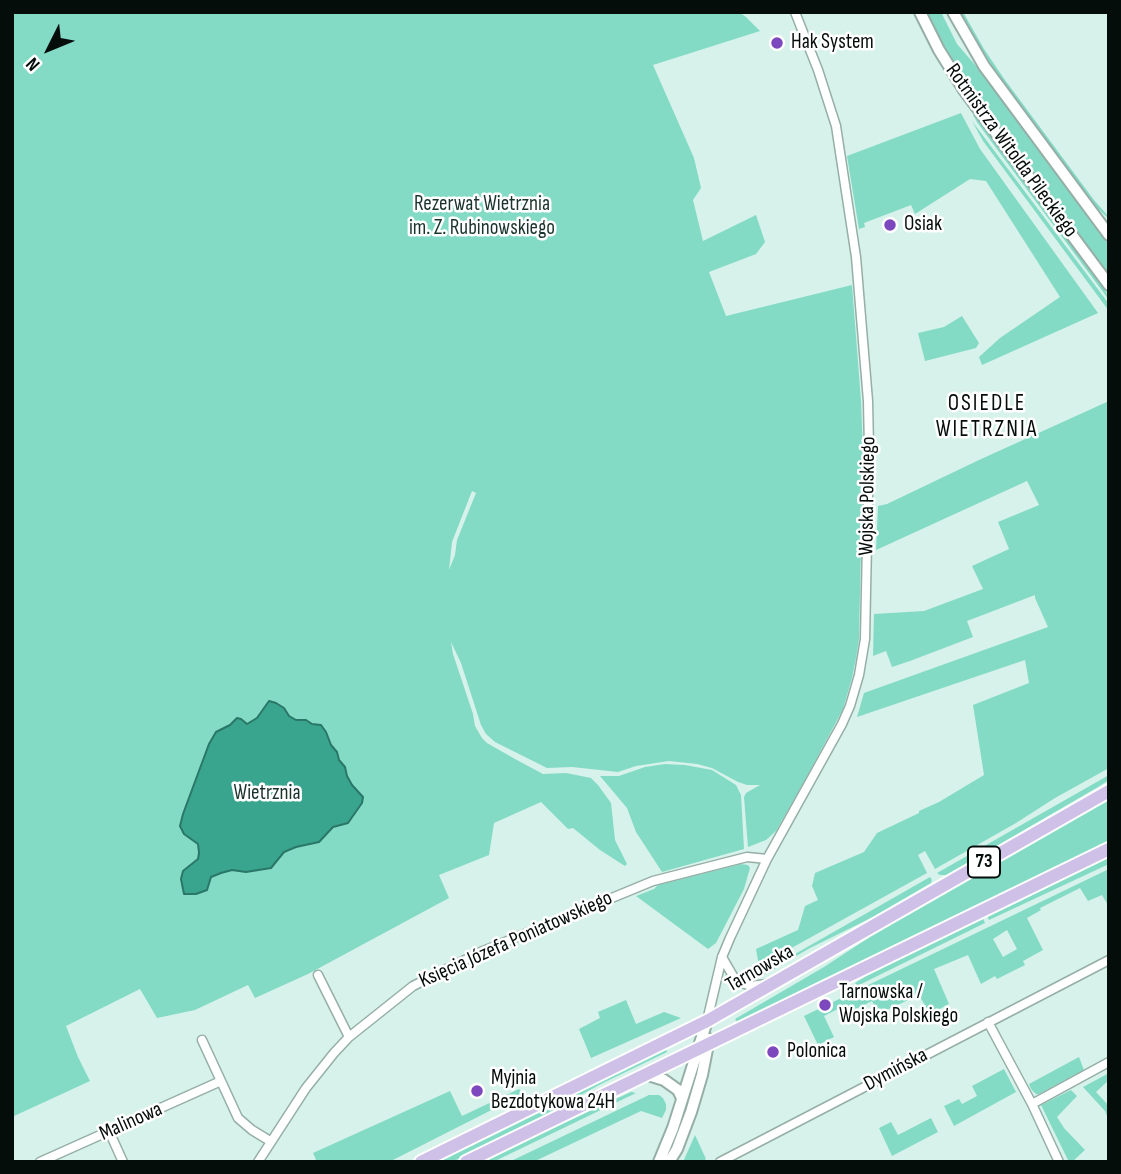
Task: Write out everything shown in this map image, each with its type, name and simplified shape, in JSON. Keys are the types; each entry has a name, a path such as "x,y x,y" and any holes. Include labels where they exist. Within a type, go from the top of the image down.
{"main road":[{"name":"Rotmistrza Witolda Pileckiego","path":"920,12 939,50 964,90 1109,285"},
{"name":"Rotmistrza Witolda Pileckiego","path":"953,12 984,66 1109,235"},
{"name":"Tarnowska","path":"421,1162 707,1021 1109,791"},
{"name":"Tarnowska","path":"466,1162 1109,849"},
{"name":"Wojska Polskiego","path":"669,1162 691,1112 709,1043 707,1021"},
{"name":"Wojska Polskiego","path":"659,1162 673,1128 707,1021"},
{"path":"645,1074 664,1080 678,1090 682,1098"}],"street":[{"name":"Wojska Polskiego","path":"707,1021 722,957 767,859 837,734 850,706 863,656 869,448 868,401 856,257 836,126 795,12"},
{"name":"Księcia Józefa Poniatowskiego","path":"258,1162 306,1088 334,1053 349,1037 413,986 484,951 653,881 747,857 767,859"},
{"path":"722,957 733,976 740,982 751,986 773,983"},
{"name":"Dymińska","path":"720,1162 1109,960"},
{"path":"318,975 349,1037"},
{"path":"988,1022 1032,1104 1059,1162"},
{"path":"202,1040 238,1118 270,1141"},
{"path":"1032,1104 1109,1062"},
{"name":"Malinowa","path":"40,1162 221,1081"},
{"path":"109,1131 123,1162"}],"green space":[{"name":"Rezerwat Wietrznia im. Z. Rubinowskiego","path":"12,12 739,12 760,31 653,65 694,158 701,188 693,200 703,241 756,215 765,242 756,254 709,272 726,316 852,285 861,401 863,451 859,639 856,658 843,709 776,831 766,840 748,847 744,797 760,785 738,782 712,768 669,761 618,772 572,767 547,768 495,742 481,725 461,663 451,642 475,726 482,738 543,774 566,773 591,778 611,803 615,840 627,864 625,866 600,850 573,828 568,829 541,802 494,823 489,855 439,875 449,898 308,974 255,998 248,985 195,1010 157,1018 140,989 66,1026 90,1081 12,1117","holes":["472,491 476,493 457,540 449,570 452,542"]},
{"path":"927,12 941,12 957,44 982,73 1109,245 1109,275 967,84"},
{"path":"960,12 963,12 1005,80 1108,218 1094,205 1003,82 980,49"},
{"path":"961,113 980,149 1098,313 982,365 979,357 1000,338 1060,297 986,181 970,179 915,214 911,205 864,223 865,227 859,229 847,156"},
{"path":"974,114 1109,296 1109,300 977,122"},
{"path":"972,121 1109,304 1109,311 983,141"},
{"path":"962,316 979,343 976,348 925,361 918,333 944,327"},
{"path":"1109,401 1109,768 935,869 925,851 918,855 927,873 759,966 756,949 798,930 805,906 818,900 812,886 815,873 864,852 877,833 919,813 984,775 973,705 1029,683 1025,660 857,717 864,693 1048,627 1035,595 967,621 973,637 910,661 892,667 886,651 873,656 874,614 924,611 983,589 972,566 1009,549 998,522 1039,505 1027,481 876,550 878,506"},
{"path":"665,764 712,770 736,785 741,795 744,849 662,872 636,832 627,808 600,776 619,776 645,767"},
{"path":"1109,775 1109,780 1098,787 947,875 937,873"},
{"path":"1109,798 1109,842 738,1023 735,1019 879,931"},
{"path":"1109,856 1109,864 989,920 986,914"},
{"path":"741,864 750,868 744,889 716,943 708,949 636,896 658,885"},
{"path":"1109,869 1109,907 1102,895 1088,901 1080,888 1040,908 1041,910 1027,918 1043,950 1023,961 1025,965 981,984 968,955 934,969 949,1004 930,1014 919,995 878,1014 872,1001 844,1015 840,1008 824,1016 834,1037 818,1045 804,1016","holes":["1007,930 1017,949 1003,957 993,939"]},
{"path":"930,877 931,883 875,916 810,948 757,979 743,978 765,971"},
{"path":"982,916 985,923 857,986 855,983 890,961"},
{"path":"626,1000 636,1024 664,1012 681,1018 591,1058 579,1029 600,1018 598,1012"},
{"path":"666,1049 667,1052 517,1130 452,1162 437,1162"},
{"path":"1079,1057 1084,1070 1039,1094 1031,1089 1029,1084"},
{"path":"1004,1069 1016,1092 954,1126 944,1106 959,1099 962,1104 977,1096 972,1086"},
{"path":"1109,1073 1109,1080 1096,1092 1109,1106 1109,1121 1105,1111 1083,1087"},
{"path":"519,1089 523,1094 389,1162 317,1162 313,1153 450,1091 462,1116"},
{"path":"1071,1090 1077,1096 1057,1117 1085,1150 1069,1162 1041,1105"},
{"path":"631,1092 636,1093 493,1162 481,1161"},
{"path":"649,1095 663,1098 666,1110 662,1118 641,1111 533,1162 509,1162"},
{"path":"931,1118 938,1132 892,1156 879,1128 891,1122 898,1135"},
{"path":"695,1135 706,1159 702,1162 683,1162"}],"shaded area":[{"name":"Wietrznia","path":"269,701 284,708 289,716 296,720 321,725 352,785 363,797 362,803 348,823 333,827 319,842 284,852 271,868 221,873 211,877 207,890 184,894 181,879 183,871 198,859 199,853 198,844 184,834 180,826 209,744 216,732 237,718 247,724 257,718"}],"place":[{"name":"Hak System","path":"777,43"},
{"name":"Osiak","path":"890,225"},
{"name":"Tarnowska / Wojska Polskiego","path":"825,1005"},
{"name":"Polonica","path":"773,1052"},
{"name":"Myjnia Bezdotykowa 24H","path":"477,1091"}],"district":[{"name":"OSIEDLE WIETRZNIA","path":"987,417"}]}
